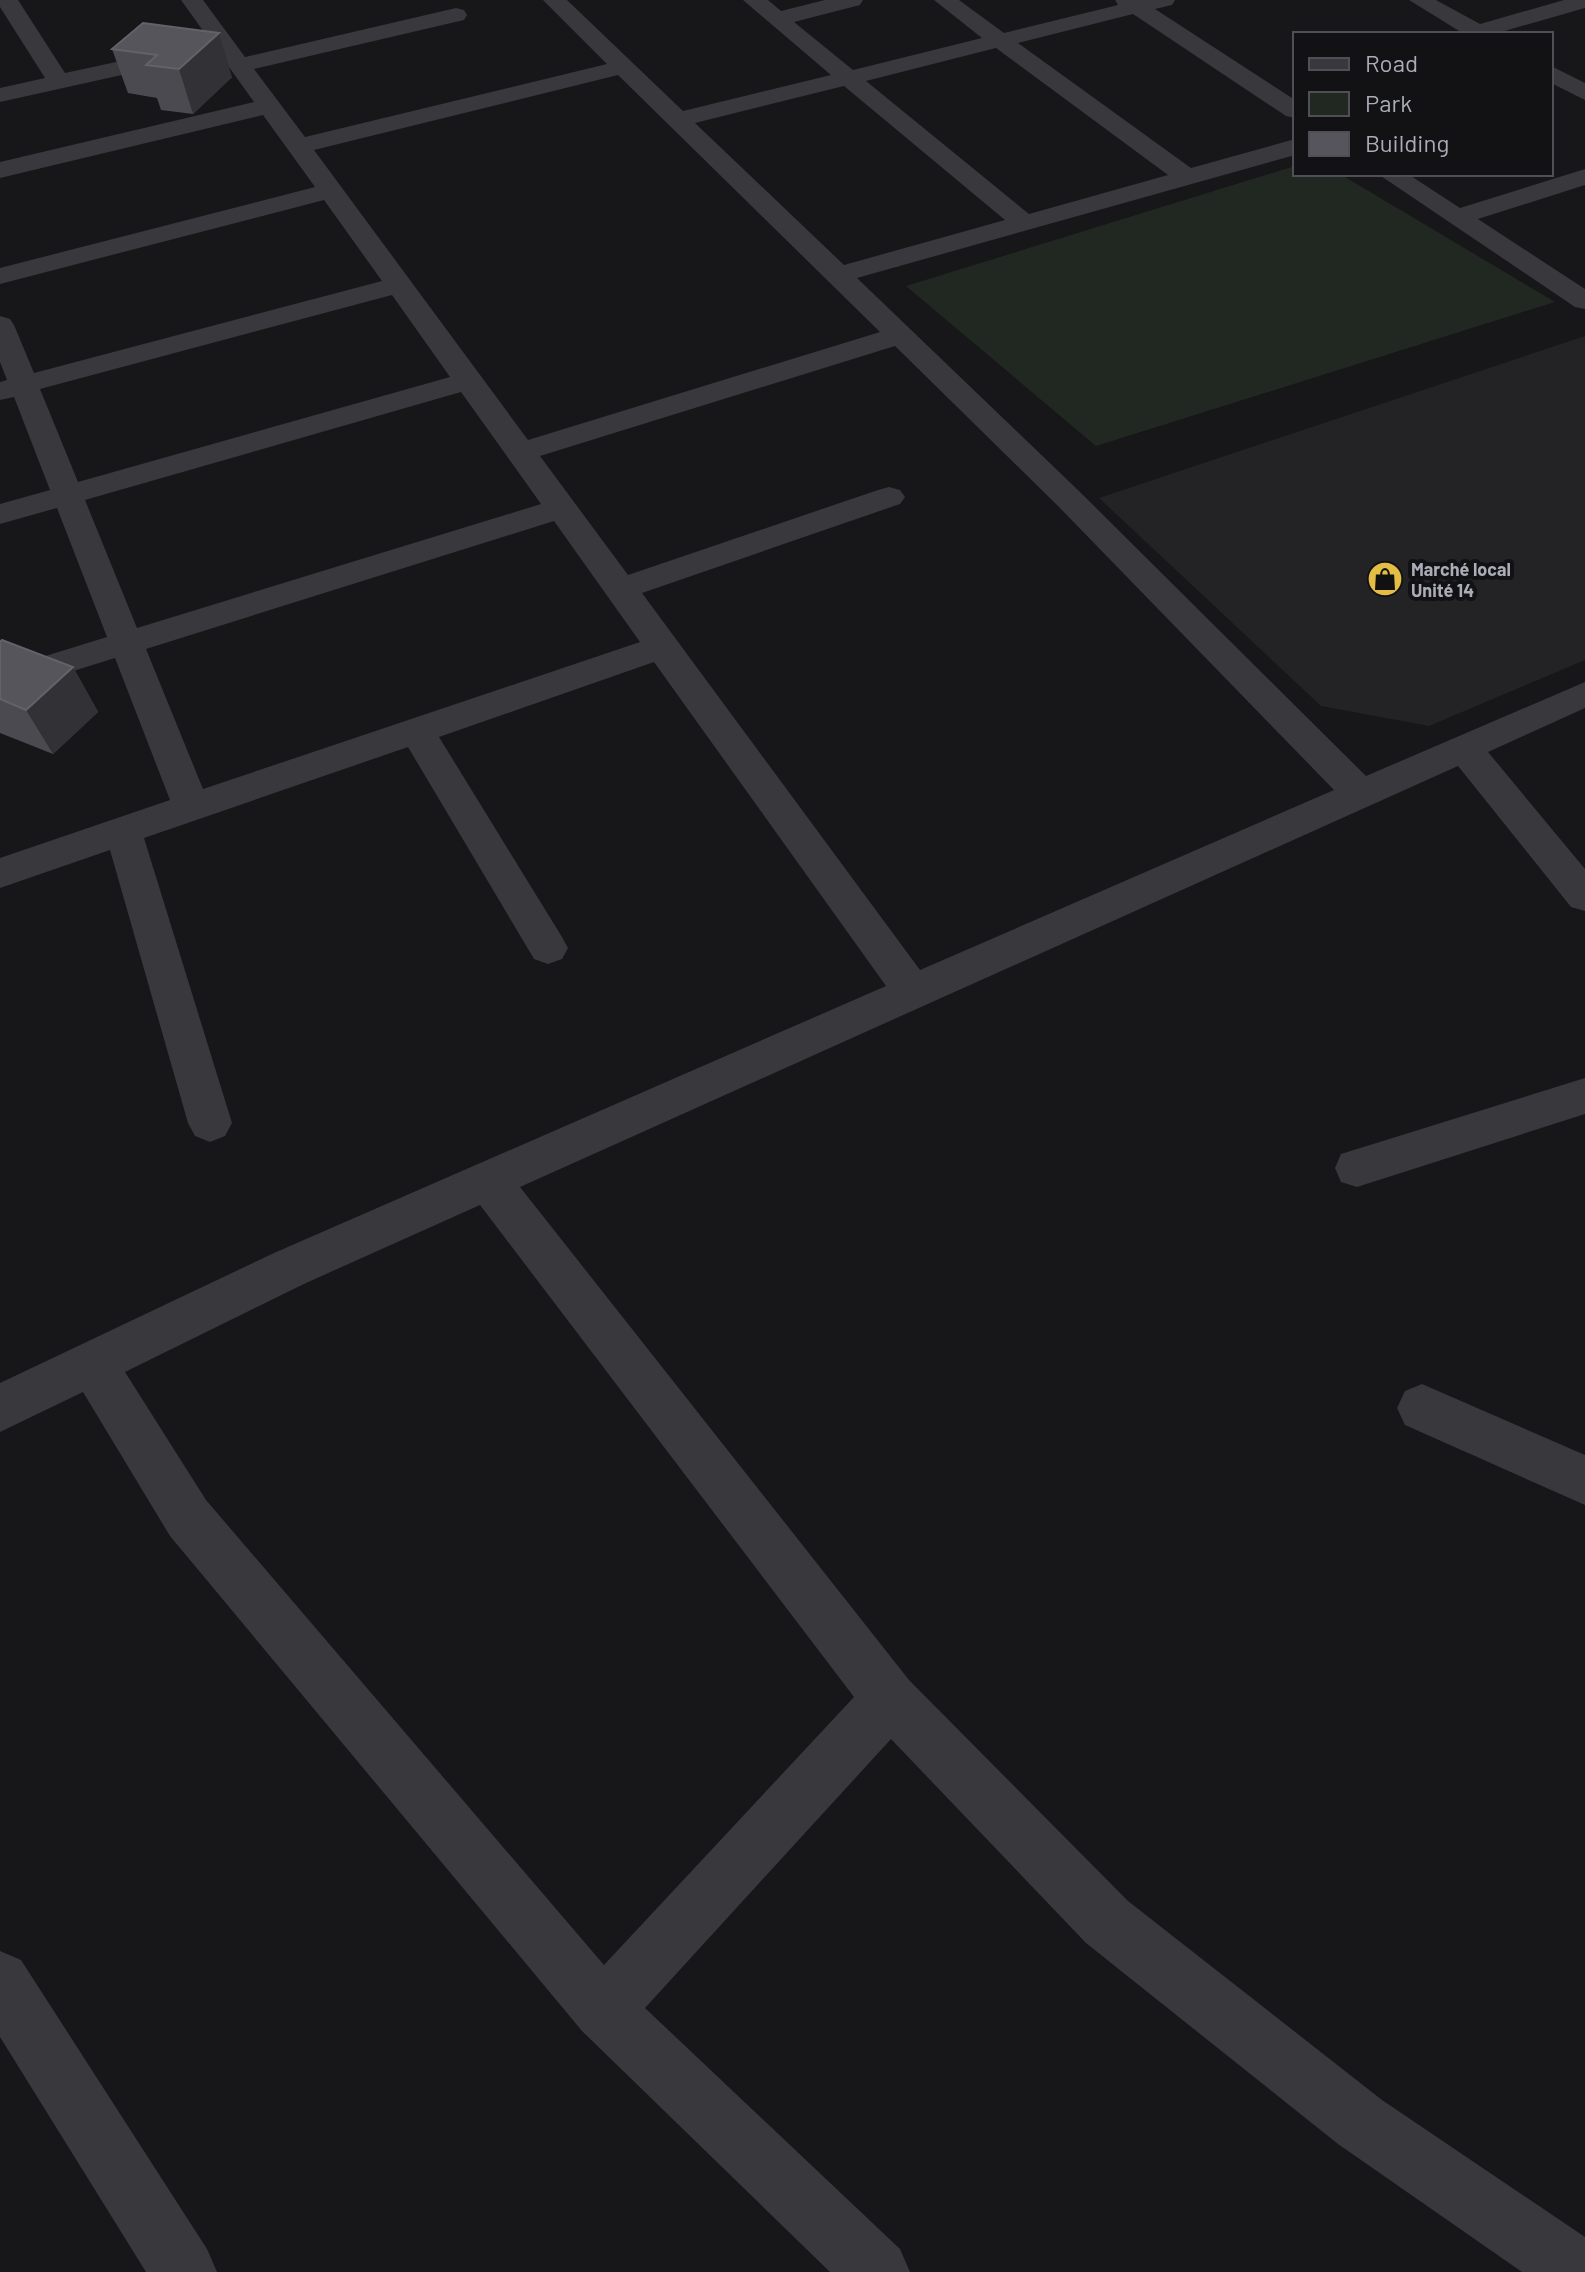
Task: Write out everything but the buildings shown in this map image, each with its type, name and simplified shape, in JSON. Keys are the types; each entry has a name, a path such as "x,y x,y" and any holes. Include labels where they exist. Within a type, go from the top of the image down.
{"street":[{"path":"7,0 59,82"},
{"path":"192,0 914,993"},
{"path":"554,0 901,335 1360,793"},
{"path":"754,0 1024,223"},
{"path":"777,19 852,0"},
{"path":"945,0 1187,177"},
{"path":"678,120 849,79 1132,3 1164,0"},
{"path":"1420,0 1476,32"},
{"path":"1481,32 1585,1"},
{"path":"1132,3 1293,110"},
{"path":"0,95 95,74 232,55 456,15"},
{"path":"298,146 624,67"},
{"path":"95,74 131,139"},
{"path":"1553,74 1585,93"},
{"path":"0,170 269,106"},
{"path":"839,275 1293,148"},
{"path":"1394,176 1585,301"},
{"path":"1457,217 1585,177"},
{"path":"0,276 330,191"},
{"path":"12,388 399,285"},
{"path":"0,325 12,388 68,494 192,808"},
{"path":"520,452 901,335"},
{"path":"0,514 469,381"},
{"path":"620,589 889,497"},
{"path":"0,682 562,508"},
{"path":"1,869 192,808 662,647"},
{"path":"0,1408 290,1268 1585,694"},
{"path":"417,731 548,948"},
{"path":"1463,747 1585,896"},
{"path":"123,831 210,1123"},
{"path":"1357,1168 1585,1096"},
{"path":"488,1180 890,1699 1107,1922 1360,2122 1579,2272"},
{"path":"92,1363 188,1518 603,2010 877,2272"},
{"path":"1422,1408 1585,1480"},
{"path":"603,2010 890,1699"},
{"path":"0,1981 184,2272"}],"shaded area":[{"name":"Marché local Unité 14","path":"1585,336 1585,660 1429,726 1321,706 1099,498"}],"green space":[{"path":"1293,167 1293,176 1343,176 1555,302 1096,446 906,286"}],"place":[{"name":"Marché local Unité 14","path":"1385,579"}]}
